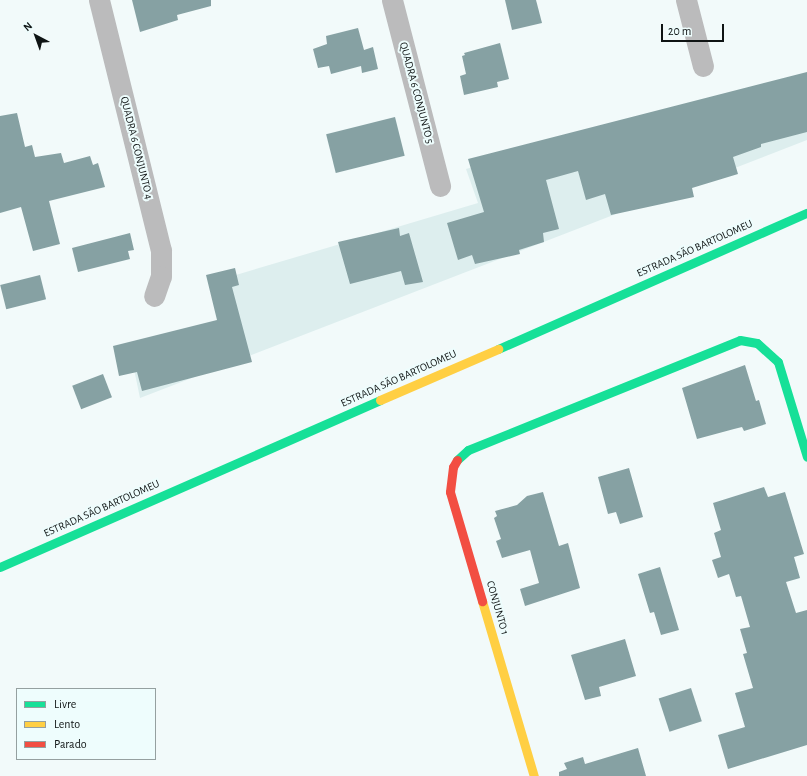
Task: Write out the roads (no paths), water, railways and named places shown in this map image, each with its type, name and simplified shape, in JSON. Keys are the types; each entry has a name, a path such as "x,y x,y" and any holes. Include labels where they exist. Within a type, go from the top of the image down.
{"street":[{"name":"QUADRA 6 CONJUNTO 4","path":"99,0 161,250 161,276 154,296"},
{"name":"QUADRA 6 CONJUNTO 5","path":"392,0 440,186"},
{"path":"686,0 703,66"},
{"name":"ESTRADA SÃO BARTOLOMEU","path":"0,567 802,216"},
{"name":"CONJUNTO 1","path":"534,776 450,492 453,467 458,458 468,450 740,340 758,343 778,362 807,457"}]}
